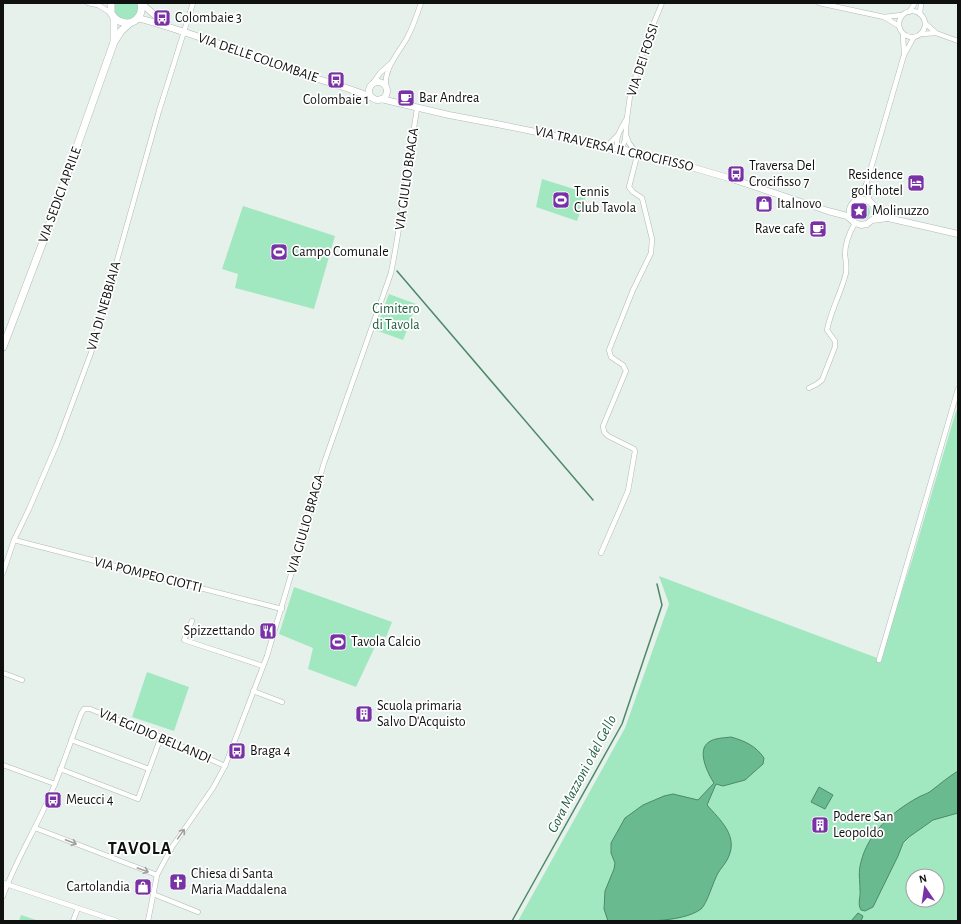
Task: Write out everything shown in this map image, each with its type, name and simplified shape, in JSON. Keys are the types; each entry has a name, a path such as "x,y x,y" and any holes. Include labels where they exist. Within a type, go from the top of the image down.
{"main road":[{"path":"112,3 114,42"},
{"path":"114,42 121,32 130,23 138,18 142,11 141,3"},
{"path":"113,16 121,23 130,23"},
{"name":"VIA SEDICI APRILE","path":"3,347 46,234 114,42"}],"street":[{"path":"88,3 98,5 113,16"},
{"name":"VIA DELLE COLOMBAIE","path":"141,3 167,26"},
{"name":"VIA DI NEBBIAIA","path":"3,573 14,540 45,472 91,353 159,111 193,3"},
{"path":"392,63 380,73 372,84 369,92 373,98 381,99 386,91 386,76 407,38 421,3"},
{"name":"VIA DEI FOSSI","path":"618,148 624,143 630,96 644,47 662,3"},
{"path":"819,3 884,17 902,15 909,12 917,12 920,14"},
{"path":"909,12 915,3"},
{"path":"921,3 920,14 925,23 936,33 958,41"},
{"path":"899,26 902,15"},
{"path":"884,17 899,26 903,34 904,55"},
{"name":"VIA DELLE COLOMBAIE","path":"138,18 167,26 361,92 373,98"},
{"path":"921,34 924,31 925,23"},
{"path":"809,388 822,380 835,347 835,342 827,330 847,266 845,249 854,221 850,211 866,185 904,55 914,38 921,34 936,33"},
{"path":"903,34 914,38"},
{"path":"372,84 381,82 386,91"},
{"name":"VIA DELLE COLOMBAIE","path":"350,89 365,88 372,84"},
{"name":"VIA TRAVERSA IL CROCIFISSO","path":"386,91 390,98 396,102"},
{"name":"VIA TRAVERSA IL CROCIFISSO","path":"381,99 417,109 636,152 732,179 847,216 864,225 872,220 888,218"},
{"name":"VIA GIULIO BRAGA","path":"148,921 157,875 172,847 213,788 225,766 263,666 282,609 324,463 391,273 397,246 408,160 417,109"},
{"name":"VIA DEI FOSSI","path":"608,146 618,135 627,118"},
{"name":"VIA DEI FOSSI","path":"618,135 618,148"},
{"path":"601,553 628,491 635,451 634,449 608,436 604,432 603,426 626,371 623,365 610,357 609,350 633,290 651,253 652,239 642,198 633,192 629,187 636,152 629,143 626,135"},
{"path":"866,185 870,202 875,208 875,213 872,220"},
{"path":"857,201 864,200 870,202"},
{"name":"VIA TRAVERSA IL CROCIFISSO","path":"828,211 850,211"},
{"name":"VIA TRAVERSA IL CROCIFISSO","path":"875,213 888,218 958,234"},
{"path":"880,660 958,389"},
{"name":"VIA POMPEO CIOTTI","path":"14,540 282,609"},
{"path":"192,620 184,640 263,666"},
{"path":"3,673 22,680"},
{"path":"253,691 282,702"},
{"name":"VIA EGIDIO BELLANDI","path":"72,740 81,714 84,709 90,709 161,737 225,766"},
{"path":"60,769 138,799 161,737"},
{"path":"3,896 5,883 35,828 55,784 72,740 149,769"},
{"path":"3,765 55,784"},
{"path":"35,828 157,875"},
{"path":"5,883 116,921"},
{"path":"153,894 198,912"},
{"path":"73,921 78,908"}],"green space":[{"path":"115,3 138,3 137,13 129,20 119,19 114,12"},
{"name":"Tennis Club Tavola","path":"542,179 587,193 577,221 536,207"},
{"path":"862,204 869,209 870,212 865,219 862,220 855,215 854,212 859,205"},
{"name":"Campo Comunale","path":"243,206 335,236 314,309 235,288 238,274 222,269"},
{"name":"Cimitero di Tavola","path":"389,294 416,304 411,319 416,321 415,327 409,325 403,340 375,330"},
{"path":"958,410 958,921 518,921 625,728 669,604 659,576 880,659 912,560 956,411"},
{"name":"Tavola Calcio","path":"294,587 392,622 386,637 380,636 356,687 308,669 313,648 279,634"},
{"path":"147,672 189,687 174,731 132,717"},
{"path":"21,915 39,921 19,921"}],"shaded area":[{"path":"731,737 750,744 764,758 763,764 745,780 723,786 716,784 707,805 722,823 730,836 731,850 726,862 718,873 708,898 701,909 692,914 681,917 656,921 608,921 604,909 605,891 615,863 611,853 611,843 625,818 643,805 664,796 673,794 698,800 714,783 704,762 703,751 705,746 709,742 719,738"},
{"path":"958,771 958,813 933,820 903,843 873,907 865,911 861,910 859,902 860,866 864,851 875,833 882,824 899,810 929,792"},
{"path":"819,787 833,795 825,809 811,802"},
{"path":"858,913 863,916 861,921 851,921"}],"waterway":[{"path":"397,271 593,500"},
{"name":"Gora Mazzoni o del Gello","path":"512,921 622,724 662,605 657,584"}],"place":[{"name":"Colombaie 3","path":"162,18"},
{"name":"Colombaie 1","path":"336,80"},
{"name":"Bar Andrea","path":"406,98"},
{"name":"Traversa Del Crocifisso 7","path":"736,174"},
{"name":"Residence golf hotel","path":"916,183"},
{"name":"Tennis Club Tavola","path":"561,200"},
{"name":"Italnovo","path":"764,204"},
{"name":"Molinuzzo","path":"859,211"},
{"name":"Rave cafè","path":"818,229"},
{"name":"Campo Comunale","path":"279,252"},
{"name":"Spizzettando","path":"268,631"},
{"name":"Tavola Calcio","path":"338,642"},
{"name":"Scuola primaria Salvo D'Acquisto","path":"364,714"},
{"name":"Braga 4","path":"237,751"},
{"name":"Meucci 4","path":"53,800"},
{"name":"Podere San Leopoldo","path":"820,825"},
{"name":"Chiesa di Santa Maria Maddalena","path":"178,882"},
{"name":"Cartolandia","path":"143,887"}],"district":[{"name":"TAVOLA","path":"140,849"}]}
